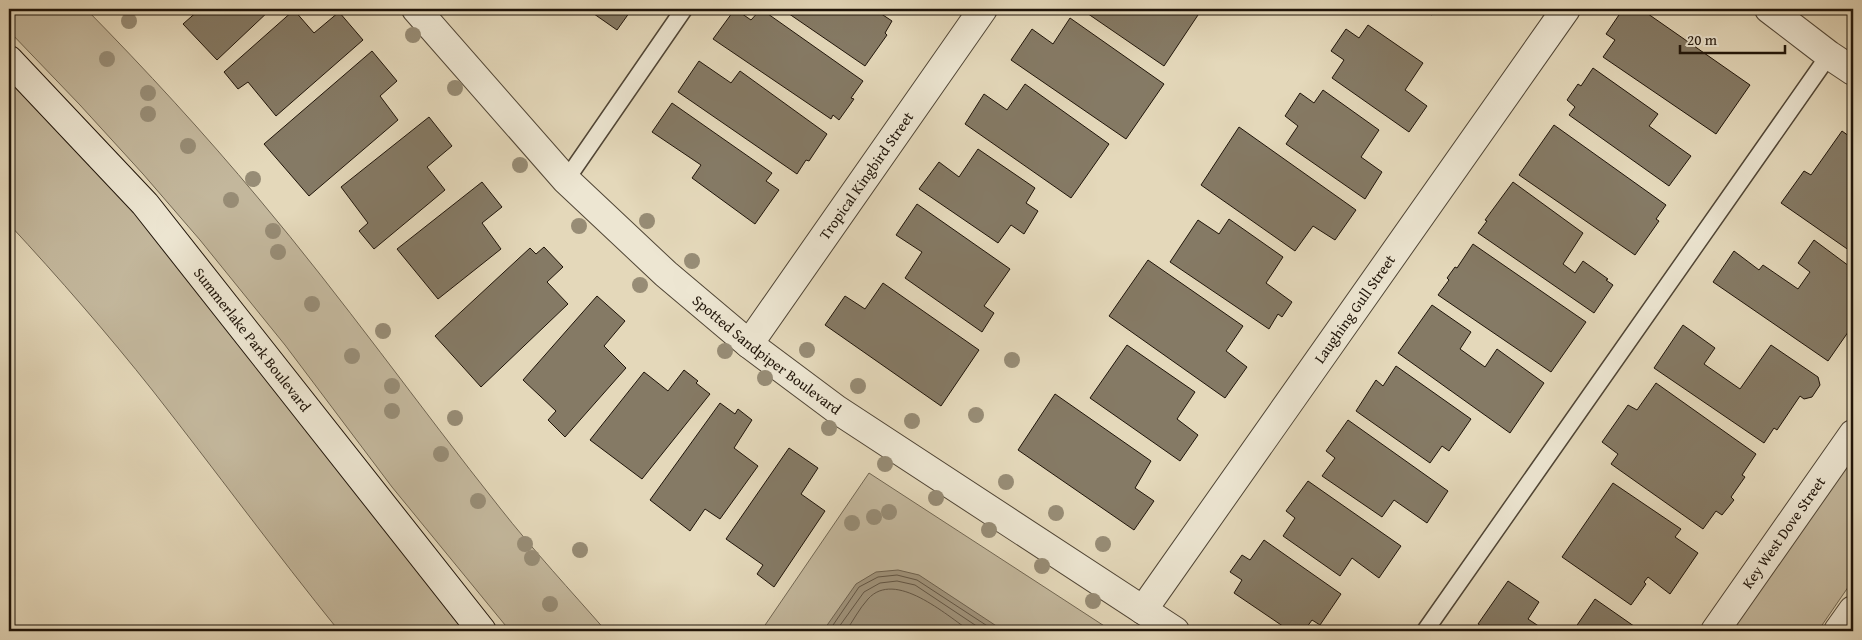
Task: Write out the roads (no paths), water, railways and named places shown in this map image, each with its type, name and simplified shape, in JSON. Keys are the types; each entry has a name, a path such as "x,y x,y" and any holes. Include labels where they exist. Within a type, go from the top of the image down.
{"street":[{"name":"Spotted Sandpiper Boulevard","path":"416,9 566,180 666,274 749,344 836,409 1174,631"},
{"name":"Tropical Kingbird Street","path":"749,344 983,9"},
{"name":"Laughing Gull Street","path":"1143,610 1566,9"},
{"path":"1769,9 1853,71"},
{"name":"Summerlake Park Boulevard","path":"9,60 145,204 482,631"},
{"name":"Key West Dove Street","path":"1715,631 1853,434"},
{"path":"1838,631 1853,610"}],"lane":[{"path":"566,180 684,9"},
{"path":"1425,631 1829,55"}],"water":[{"path":"898,570 919,575 1004,631 823,631 856,584 876,572"}]}
